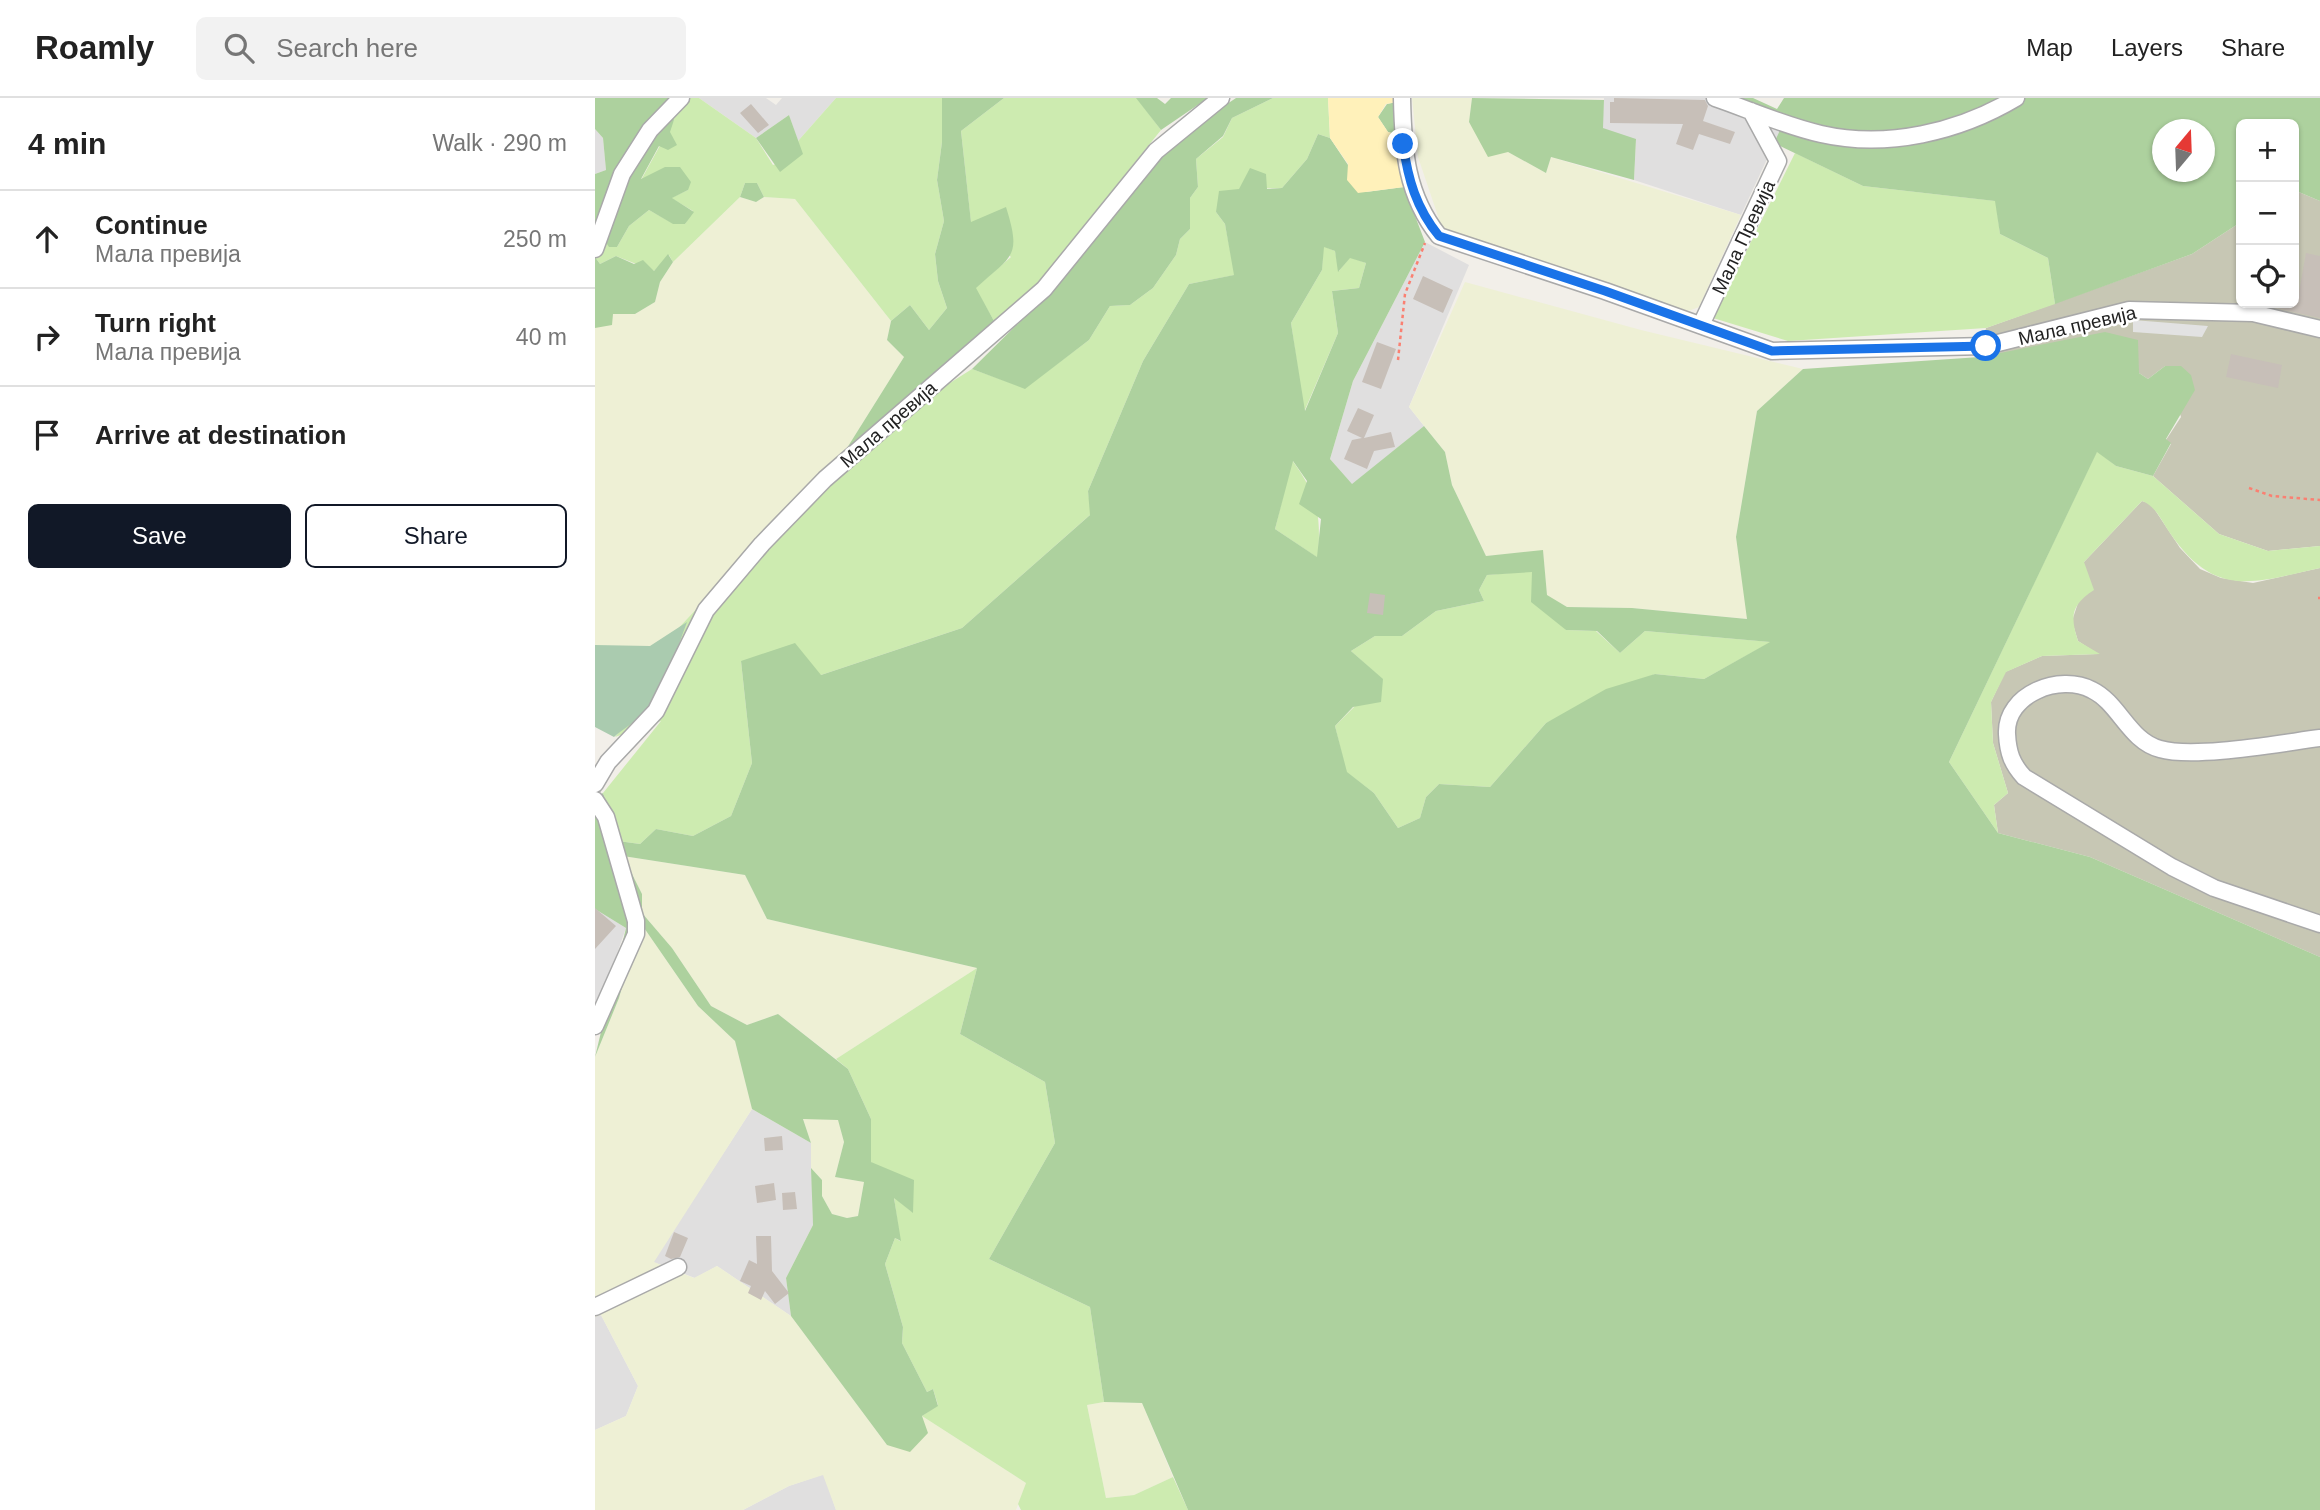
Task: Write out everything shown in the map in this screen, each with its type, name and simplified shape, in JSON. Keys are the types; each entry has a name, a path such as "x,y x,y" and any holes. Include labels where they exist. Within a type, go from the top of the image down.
{"street":[{"path":"595,249 622,174 650,130 681,98"},
{"name":"Мала превија","path":"595,785 615,755 656,711 706,610 762,544 825,478 1044,289 1156,151 1221,98"},
{"path":"1402,98 1403,144 1409,181 1424,217 1432,227"},
{"path":"1715,98 1818,134 1876,140 1917,135 1955,126 2016,98"},
{"name":"Мала Превија","path":"1701,326 1778,161 1751,111"},
{"name":"Мала превија","path":"1432,227 1439,236 1772,351 1804,353 1986,346 2129,310 2253,313 2320,329"},
{"path":"2320,738 2189,752 2159,749 2130,729 2109,702 2092,690 2074,684 2048,686 2026,696 2013,713 2007,729 2013,765 2024,777 2172,867 2214,888 2320,924"},
{"path":"595,800 606,817 636,921 636,934 595,1026"},
{"path":"595,1307 678,1267"}],"path":[{"path":"1398,360 1405,294 1432,227"},
{"path":"2249,488 2272,496 2320,500"}],"shaded area":[{"path":"699,98 766,98 776,105 782,98 836,98 798,141 789,115 756,138"},
{"path":"1412,98 1472,98 1469,123 1508,152 1546,173 1551,157 1741,215 1699,307 1683,313 1442,228 1418,157"},
{"path":"1604,98 1712,98 1782,127 1741,215 1634,180 1636,140 1602,128"},
{"path":"595,129 603,138 606,170 595,174"},
{"path":"2299,192 2320,201 2320,546 2268,551 2219,534 2153,476 2171,444 2166,440 2181,417 2165,366 2148,379 2139,373 1980,357 1986,328 2192,254 2236,225 2236,308 2299,308"},
{"path":"740,197 756,202 764,197 795,199 891,321 887,340 904,357 847,448 658,650 595,647 595,328 613,314 635,314 655,302 660,282 673,262"},
{"path":"1425,242 1469,265 1409,407 1424,426 1352,485 1330,459 1353,381"},
{"path":"1465,282 1641,330 1803,369 1757,411 1736,537 1748,619 1632,608 1567,607 1547,596 1543,551 1486,556 1452,485 1445,452 1409,407"},
{"path":"2133,320 2208,326 2202,337 2133,332"},
{"path":"2142,501 2151,504 2180,548 2200,569 2221,578 2253,583 2320,568 2320,957 2090,857 1998,833 1994,805 2008,793 1993,743 1991,702 2005,672 2042,656 2098,654 2078,641 2072,621 2079,600 2084,562"},
{"path":"623,856 745,875 767,919 977,968 836,1059 778,1014 747,1025 711,1006 672,948 642,913 642,894"},
{"path":"595,909 626,928 595,1016"},
{"path":"640,922 698,1006 735,1041 752,1109 654,1262 694,1278 717,1266 791,1316 887,1445 922,1416 1026,1483 1016,1510 836,1510 823,1475 789,1486 743,1510 595,1510 595,1430 626,1416 638,1386 601,1315 595,1317 595,1057 619,998"},
{"path":"752,1109 811,1143 813,1225 786,1278 791,1316 717,1266 695,1278 653,1262"},
{"path":"803,1119 838,1119 844,1142 835,1177 864,1182 858,1216 847,1218 832,1214 822,1196 822,1180 811,1168 811,1143"},
{"path":"601,1315 638,1386 626,1416 595,1430 595,1317"},
{"path":"1104,1402 1142,1403 1173,1477 1134,1495 1106,1498 1087,1405"},
{"path":"824,1474 836,1510 743,1510 789,1486"}],"green space":[{"path":"595,98 668,98 674,120 670,132 677,145 668,150 659,146 641,179 665,167 680,167 691,182 688,190 672,198 694,212 685,224 673,224 649,210 629,226 617,247 609,247 605,241 595,247 595,174 606,170 603,138 595,129"},
{"path":"668,98 699,98 756,138 773,165 802,154 798,141 836,98 942,98 942,142 937,180 944,221 935,254 938,281 947,308 929,330 910,305 891,321 795,199 764,197 757,183 745,183 740,197 673,262 669,255 654,271 616,256 600,264 595,257 595,247 605,241 617,247 629,226 649,210 674,224 685,224 693,211 671,198 688,190 641,180 674,120"},
{"path":"942,98 1004,98 961,131 971,222 1006,207 1011,224 1011,254 976,288 994,321 847,448 904,357 887,340 891,321 910,305 929,330 947,308 938,281 935,254 944,221 937,180 942,142"},
{"path":"1004,98 1137,98 1161,130 1038,283 994,321 975,288 1011,257 971,223 961,131"},
{"path":"1136,98 1157,98 1165,104 1171,98 1208,98 1161,130"},
{"path":"1236,98 1273,98 1232,118 1223,136 1196,159 1198,187 1190,198 1190,229 1180,239 1176,255 1153,288 1130,305 1110,306 1089,340 1025,389 972,369 1058,284 1134,185 1178,137"},
{"path":"1273,98 1328,98 1330,138 1318,134 1307,159 1282,188 1239,189 1216,212 1225,224 1235,275 1189,284 1143,361 1088,491 1091,514 962,628 821,675 741,661 752,763 731,816 693,836 656,829 640,844 618,841 603,793 661,721 615,737 648,697 658,650 847,448 972,369 1025,388 1089,340 1110,306 1130,305 1153,288 1176,255 1180,239 1190,229 1190,198 1198,187 1196,159 1223,137 1232,118"},
{"path":"1472,98 1604,100 1603,128 1636,139 1634,180 1551,157 1546,173 1508,152 1488,157 1469,122"},
{"path":"1712,98 1753,98 1777,109 1784,98 2320,98 2320,201 2299,192 2299,119 2236,119 2236,225 2192,254 2055,304 2048,258 2000,234 1995,201 1863,186 1774,143 1781,128"},
{"path":"1397,102 1399,135 1388,132 1378,117 1387,104"},
{"path":"789,115 803,154 780,172 756,138"},
{"path":"1318,134 1330,138 1366,192 1404,187 1425,242 1353,381 1330,459 1352,484 1424,426 1445,452 1452,485 1486,556 1543,550 1547,595 1567,607 1632,608 1747,619 1736,537 1757,411 1803,369 1980,357 2105,332 2138,340 2139,373 2148,379 2165,366 2181,366 2191,375 2195,390 2166,439 2171,443 2153,476 2116,466 2097,452 1949,762 1998,833 2090,857 2320,957 2320,1510 1188,1510 1142,1403 1104,1402 1090,1307 989,1259 1055,1143 1045,1082 960,1034 977,968 767,919 745,875 623,856 642,894 642,913 672,948 711,1006 747,1025 778,1014 848,1069 871,1119 871,1162 914,1180 913,1213 894,1198 901,1241 895,1238 885,1264 903,1327 902,1343 927,1392 933,1389 938,1406 922,1416 928,1433 910,1452 887,1445 791,1316 786,1278 813,1225 811,1168 822,1180 822,1196 832,1214 847,1218 858,1216 864,1182 835,1177 844,1142 838,1120 803,1119 811,1143 752,1109 735,1041 698,1006 640,922 619,998 595,1057 626,928 595,909 595,798 603,793 618,841 640,844 656,829 693,836 731,816 752,763 741,661 795,643 821,675 962,628 1090,515 1088,491 1143,361 1189,284 1234,275 1225,224 1216,212 1219,191 1239,189 1250,168 1266,174 1267,189 1282,188 1307,159","holes":["1324,247 1335,251 1338,272 1350,258 1366,263 1359,288 1332,291 1338,333 1305,411 1291,323 1322,270","1293,461 1307,481 1299,504 1321,519 1317,557 1275,529","1532,572 1531,602 1566,630 1597,631 1620,653 1645,631 1770,642 1704,679 1655,674 1606,689 1546,723 1490,787 1439,784 1426,797 1420,818 1398,828 1374,793 1347,772 1335,726 1353,707 1381,702 1383,679 1351,651 1375,636 1402,636 1436,611 1484,601 1479,590 1487,575"]},
{"path":"1795,153 1863,186 1996,201 2000,234 2048,258 2055,304 1986,328 1788,341 1713,318"},
{"path":"745,183 757,183 764,197 756,202 740,197"},
{"path":"1323,246 1335,251 1339,271 1350,257 1366,263 1359,288 1332,291 1338,333 1304,412 1291,323 1322,270"},
{"path":"668,254 673,262 660,282 655,302 635,314 613,314 612,325 595,328 595,257 600,264 616,256 634,264 643,260 654,271"},
{"path":"2097,451 2116,466 2153,476 2219,534 2268,551 2320,546 2320,568 2255,581 2220,577 2203,568 2187,554 2155,510 2142,501 2084,562 2094,590 2077,606 2074,625 2078,641 2100,654 2042,656 2006,672 1991,702 1993,743 2008,793 1994,805 1998,833 1949,762"},
{"path":"1292,460 1307,484 1316,506 1319,529 1318,558 1275,529"},
{"path":"1532,571 1566,630 1596,631 1620,653 1645,631 1771,642 1704,679 1655,674 1546,723 1490,787 1439,784 1426,797 1420,818 1398,828 1374,793 1346,772 1335,726 1382,679 1351,651 1375,636 1402,636 1436,611 1484,601 1479,590 1487,575"},
{"path":"687,622 664,681 644,712 614,737 595,727 595,645 650,646"},
{"path":"977,968 960,1034 1045,1082 1055,1143 989,1259 1090,1307 1104,1402 1087,1405 1106,1498 1134,1495 1173,1477 1188,1510 1021,1510 1018,1504 1026,1483 922,1416 938,1405 933,1389 927,1392 902,1343 903,1327 885,1264 895,1238 900,1241 894,1197 912,1212 871,1162 871,1119 848,1069 836,1059"}],"sand":[{"path":"1328,98 1397,98 1397,102 1386,104 1378,117 1388,132 1399,135 1404,187 1358,193 1347,180 1348,164 1330,138"}],"building":[{"path":"1614,98 1705,100 1708,106 1703,121 1735,132 1730,144 1699,134 1693,150 1676,144 1683,124 1610,123 1610,102 1614,102"},
{"path":"751,104 769,125 758,133 740,113"},
{"path":"2306,253 2320,256 2320,318 2276,308 2299,308"},
{"path":"1423,276 1453,290 1443,313 1413,299"},
{"path":"1377,342 1396,349 1381,389 1362,382"},
{"path":"2231,354 2282,365 2278,388 2226,377"},
{"path":"1358,408 1374,415 1364,438 1391,432 1395,447 1374,451 1367,469 1344,459 1352,440 1362,438 1347,431"},
{"path":"1370,593 1385,595 1383,615 1367,613"},
{"path":"595,908 616,926 595,949"},
{"path":"782,1136 783,1150 765,1151 764,1138"},
{"path":"774,1183 776,1200 757,1203 755,1186"},
{"path":"795,1192 797,1209 783,1210 782,1193"},
{"path":"674,1232 688,1238 680,1257 671,1259 665,1256"},
{"path":"756,1236 771,1236 772,1271 789,1293 775,1304 765,1291 761,1300 748,1293 751,1286 740,1281 749,1260 757,1264"}],"route":[{"path":"1403,144 1409,181 1424,217 1439,236 1605,291 1772,351 1804,353 1986,346"}]}
